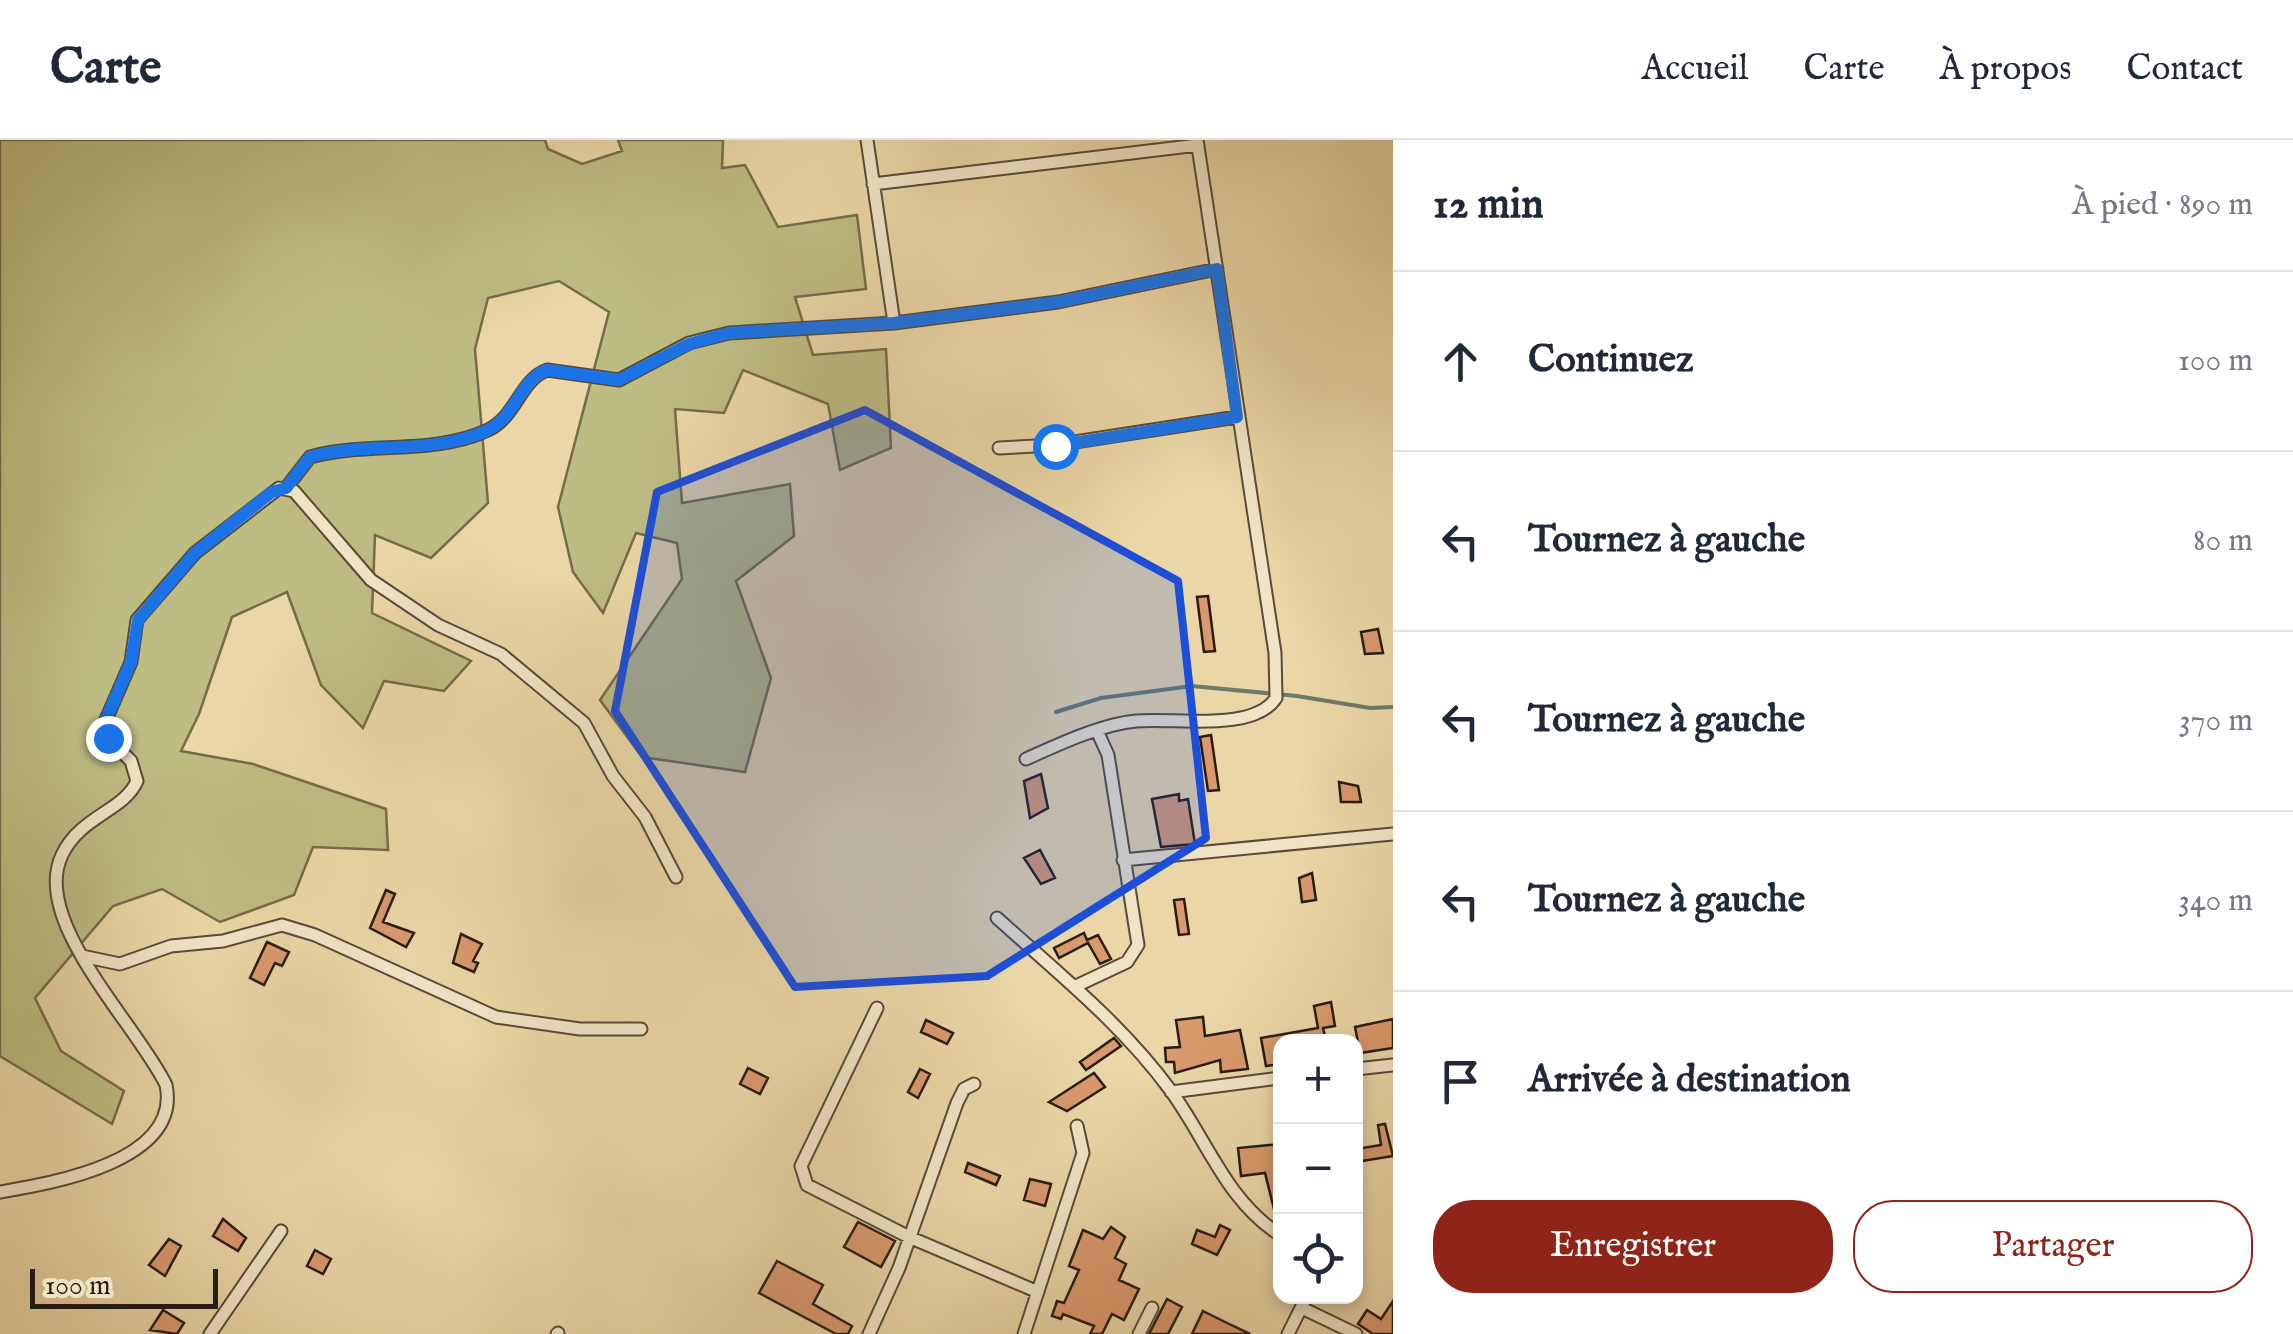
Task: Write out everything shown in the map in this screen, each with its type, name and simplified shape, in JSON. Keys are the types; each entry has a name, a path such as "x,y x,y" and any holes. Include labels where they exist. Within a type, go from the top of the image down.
{"street":[{"path":"867,140 894,323"},
{"path":"873,184 1197,142 1277,695 1256,713 1182,724 1138,720 1026,760"},
{"path":"0,1192 75,1175 106,1163 146,1143 160,1129 167,1106 166,1085 82,956 56,903 55,877 62,854 82,824 118,802 137,781 131,761 108,738 105,722 131,662 138,620 195,553 272,492 286,488 310,457 425,446 486,432 500,423 537,374 547,370 619,380 689,344 729,333 894,323 1058,302 1217,269"},
{"path":"999,448 1055,446 1237,417"},
{"path":"286,488 294,491 371,580 438,625 501,654 584,723 613,776 645,817 676,877"},
{"path":"1076,986 1134,955 1136,919 1122,860 1108,755 1098,733"},
{"path":"1122,860 1393,834"},
{"path":"997,918 1076,986 1172,1092 1235,1196 1247,1212 1273,1231"},
{"path":"82,956 120,964 171,946 222,940 282,925 315,935 462,1006 496,1017 580,1029 641,1029"},
{"path":"878,1008 801,1166 808,1185 910,1237 1038,1292"},
{"path":"1363,1068 1393,1065"},
{"path":"1172,1092 1273,1079"},
{"path":"870,1334 910,1237 957,1103 964,1089 974,1084"},
{"path":"1024,1334 1083,1153 1078,1126"},
{"path":"210,1334 281,1231"},
{"path":"1288,1334 1303,1304"},
{"path":"1307,1304 1356,1334"},
{"path":"1138,1334 1152,1308"}],"highlighted area":[{"path":"865,410 1178,581 1206,838 987,976 795,987 615,711 657,492"}],"shaded area":[{"path":"0,140 545,140 548,149 582,164 622,151 618,140 723,140 722,168 745,165 778,227 857,215 866,289 795,297 813,355 886,349 891,448 840,470 828,404 743,370 724,413 675,409 682,503 790,484 794,536 736,581 771,678 745,772 642,757 600,700 682,579 677,543 636,533 603,613 573,572 558,507 609,312 559,281 488,298 475,349 488,503 431,558 375,535 372,613 471,661 444,691 384,681 363,728 321,685 287,592 232,617 199,714 181,751 253,764 386,809 388,850 313,847 294,895 220,922 162,889 113,906 35,998 61,1051 124,1091 112,1124 0,1056"}],"building":[{"path":"1208,596 1215,651 1204,652 1197,597"},
{"path":"1378,629 1383,653 1365,654 1361,632"},
{"path":"1211,735 1219,790 1208,791 1200,737"},
{"path":"1041,774 1048,808 1030,818 1024,781"},
{"path":"1339,782 1358,786 1361,802 1341,802"},
{"path":"1179,794 1179,801 1188,799 1195,844 1161,847 1152,799"},
{"path":"1040,850 1055,878 1041,884 1024,858"},
{"path":"1312,873 1316,900 1302,902 1299,878"},
{"path":"386,890 395,894 383,922 414,933 406,947 370,928"},
{"path":"1184,899 1189,934 1179,935 1174,900"},
{"path":"1084,933 1087,940 1098,935 1111,959 1100,964 1088,943 1059,958 1054,948"},
{"path":"461,934 482,944 473,961 478,963 474,972 453,963"},
{"path":"267,942 289,952 282,966 275,963 264,985 250,978"},
{"path":"1331,1002 1335,1026 1323,1028 1324,1034 1284,1034 1318,1028 1314,1006"},
{"path":"1203,1017 1205,1036 1240,1030 1248,1069 1221,1072 1220,1060 1175,1073 1174,1062 1166,1062 1165,1048 1180,1047 1176,1020"},
{"path":"1393,1019 1393,1048 1363,1053 1363,1034 1356,1034 1355,1027"},
{"path":"926,1020 953,1033 947,1044 921,1032"},
{"path":"1273,1036 1273,1065 1266,1066 1261,1038"},
{"path":"1114,1038 1121,1046 1086,1070 1080,1062"},
{"path":"748,1068 768,1078 760,1094 740,1084"},
{"path":"920,1069 930,1074 918,1098 908,1092"},
{"path":"1094,1073 1105,1087 1067,1111 1049,1102"},
{"path":"1385,1124 1393,1156 1363,1161 1363,1148 1381,1145 1378,1125"},
{"path":"1273,1145 1273,1205 1265,1173 1241,1176 1238,1148"},
{"path":"968,1163 1000,1176 996,1185 965,1172"},
{"path":"1030,1179 1051,1184 1045,1206 1024,1200"},
{"path":"223,1219 246,1238 238,1251 213,1236"},
{"path":"858,1222 895,1241 881,1267 844,1247"},
{"path":"1220,1225 1230,1230 1217,1255 1192,1244 1197,1230 1215,1237"},
{"path":"1111,1227 1125,1237 1115,1258 1126,1264 1119,1280 1139,1289 1124,1320 1112,1314 1102,1334 1090,1334 1094,1326 1063,1314 1061,1319 1052,1316 1057,1301 1064,1303 1079,1270 1069,1266 1083,1230 1103,1239"},
{"path":"169,1239 181,1246 165,1276 149,1265"},
{"path":"315,1250 331,1259 323,1274 307,1266"},
{"path":"777,1261 823,1285 813,1304 852,1326 848,1334 836,1334 759,1293"},
{"path":"1167,1299 1182,1307 1168,1334 1149,1334"},
{"path":"1393,1301 1393,1334 1373,1334 1358,1324 1367,1310 1381,1319"},
{"path":"163,1310 184,1323 177,1334 150,1330"},
{"path":"1203,1311 1223,1321 1250,1334 1192,1334"}],"waterway":[{"path":"1056,712 1101,698 1192,686 1370,708 1393,707"}],"route":[{"path":"108,738 105,722 120,679 131,662 132,636 138,620 195,553 272,492 286,488 300,464 310,457 325,452 404,449 486,432 500,423 537,374 547,370 567,369 598,380 619,380 689,344 729,333 782,326 894,323 1058,302 1217,269 1237,417 1055,446"}]}
